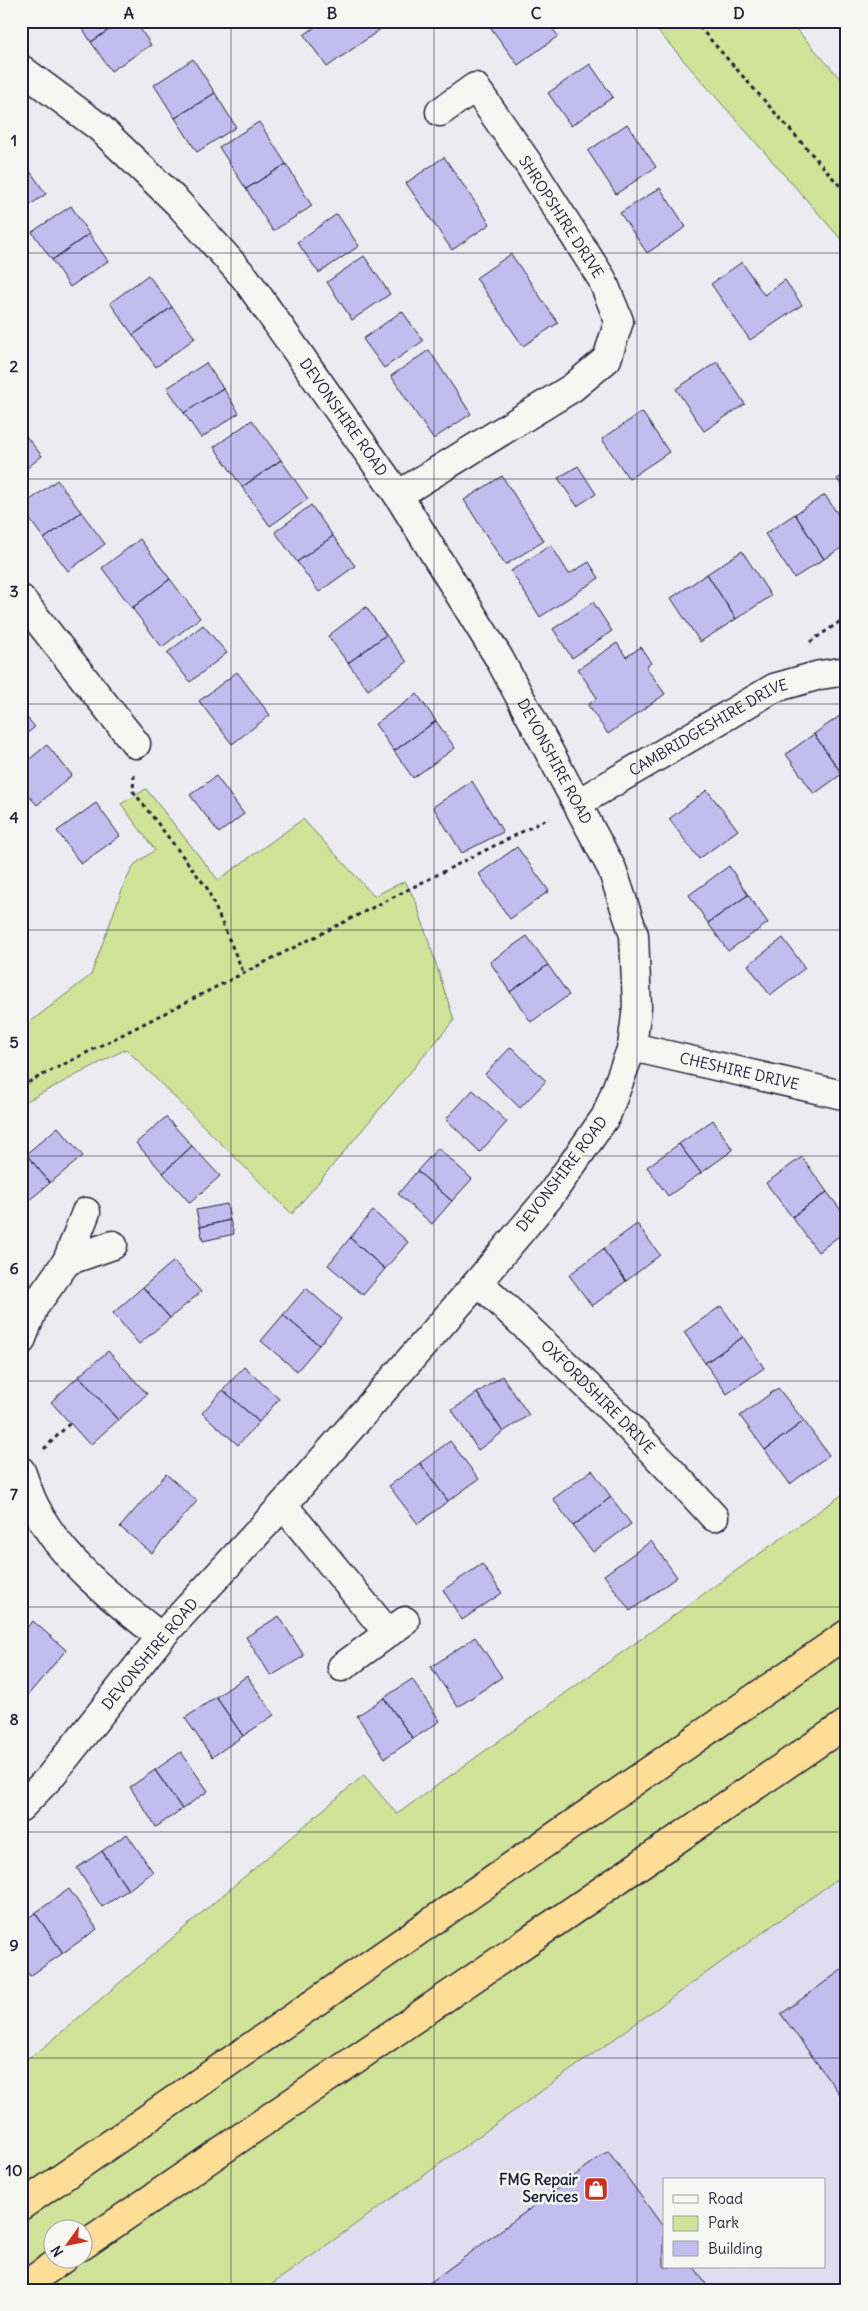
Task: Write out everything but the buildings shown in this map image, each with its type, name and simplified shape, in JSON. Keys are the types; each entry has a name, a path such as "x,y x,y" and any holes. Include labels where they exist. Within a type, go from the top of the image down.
{"highway":[{"path":"21,2206 847,1634"},
{"path":"92,2239 847,1723"},
{"path":"21,2288 50,2268"}],"street":[{"name":"DEVONSHIRE ROAD","path":"21,68 99,128 178,203 240,272 398,495 500,658 612,869 634,935 637,1007 632,1047 606,1116 550,1196 478,1282 283,1506 161,1637 50,1777 21,1807"},
{"name":"SHROPSHIRE DRIVE","path":"398,495 572,388 607,359 618,321 602,279 530,166 475,87 440,112"},
{"path":"21,599 136,744"},
{"name":"CAMBRIDGESHIRE DRIVE","path":"578,803 774,688 820,675 847,671"},
{"name":"CHESHIRE DRIVE","path":"632,1047 847,1096"},
{"path":"21,1341 34,1307 67,1261 86,1212"},
{"path":"67,1261 113,1245"},
{"name":"OXFORDSHIRE DRIVE","path":"478,1282 546,1344 650,1448 714,1517"},
{"path":"21,1471 37,1511 69,1557 103,1590 161,1637"},
{"path":"283,1506 396,1627 342,1667"}],"path":[{"path":"694,21 847,194"},
{"path":"136,744 133,791 207,888 244,974"},
{"path":"21,1086 578,803"}],"shaded area":[{"path":"847,1872 847,2290 264,2290"}],"green space":[{"path":"649,21 789,21 847,86 847,246"},
{"path":"146,789 218,880 303,819 374,896 405,881 416,902 454,1020 292,1214 126,1049 21,1104 21,1029 91,975 125,882 135,864 155,850 121,804"},
{"path":"847,1491 847,1872 264,2290 21,2290 21,2063 43,2048 364,1775 397,1814"}],"place":[{"name":"FMG Repair Services","path":"596,2189"}]}
